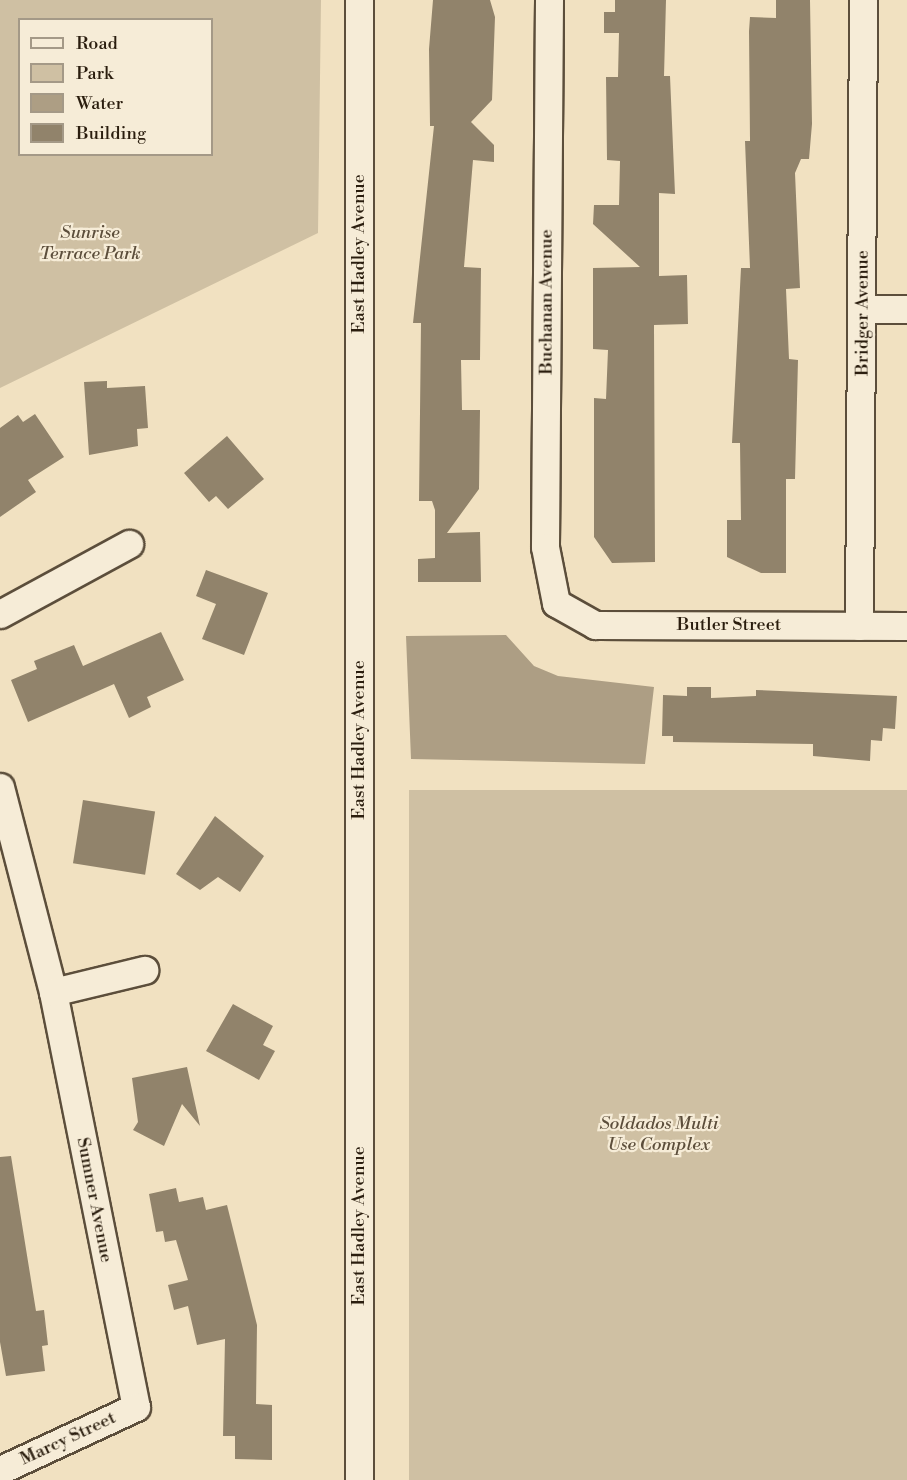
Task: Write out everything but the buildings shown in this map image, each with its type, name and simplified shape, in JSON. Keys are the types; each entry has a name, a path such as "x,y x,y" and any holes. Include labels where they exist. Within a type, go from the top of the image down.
{"street":[{"name":"East Hadley Avenue","path":"359,0 359,1480"},
{"name":"Buchanan Avenue","path":"549,0 545,547 556,603"},
{"name":"Bridger Avenue","path":"859,626 863,309 863,0"},
{"path":"863,309 907,309"},
{"path":"0,614 129,544"},
{"name":"Butler Street","path":"556,603 595,625 907,626"},
{"name":"Sumner Avenue","path":"0,788 53,992 136,1407"},
{"path":"53,992 144,970"},
{"name":"Marcy Street","path":"0,1470 136,1407"}],"green space":[{"name":"Sunrise Terrace Park","path":"0,0 321,0 318,233 0,388"},
{"name":"Soldados Multi Use Complex","path":"409,790 907,790 907,1480 409,1480"}],"water":[{"path":"506,635 534,666 558,676 654,687 645,764 411,759 406,636"}]}
